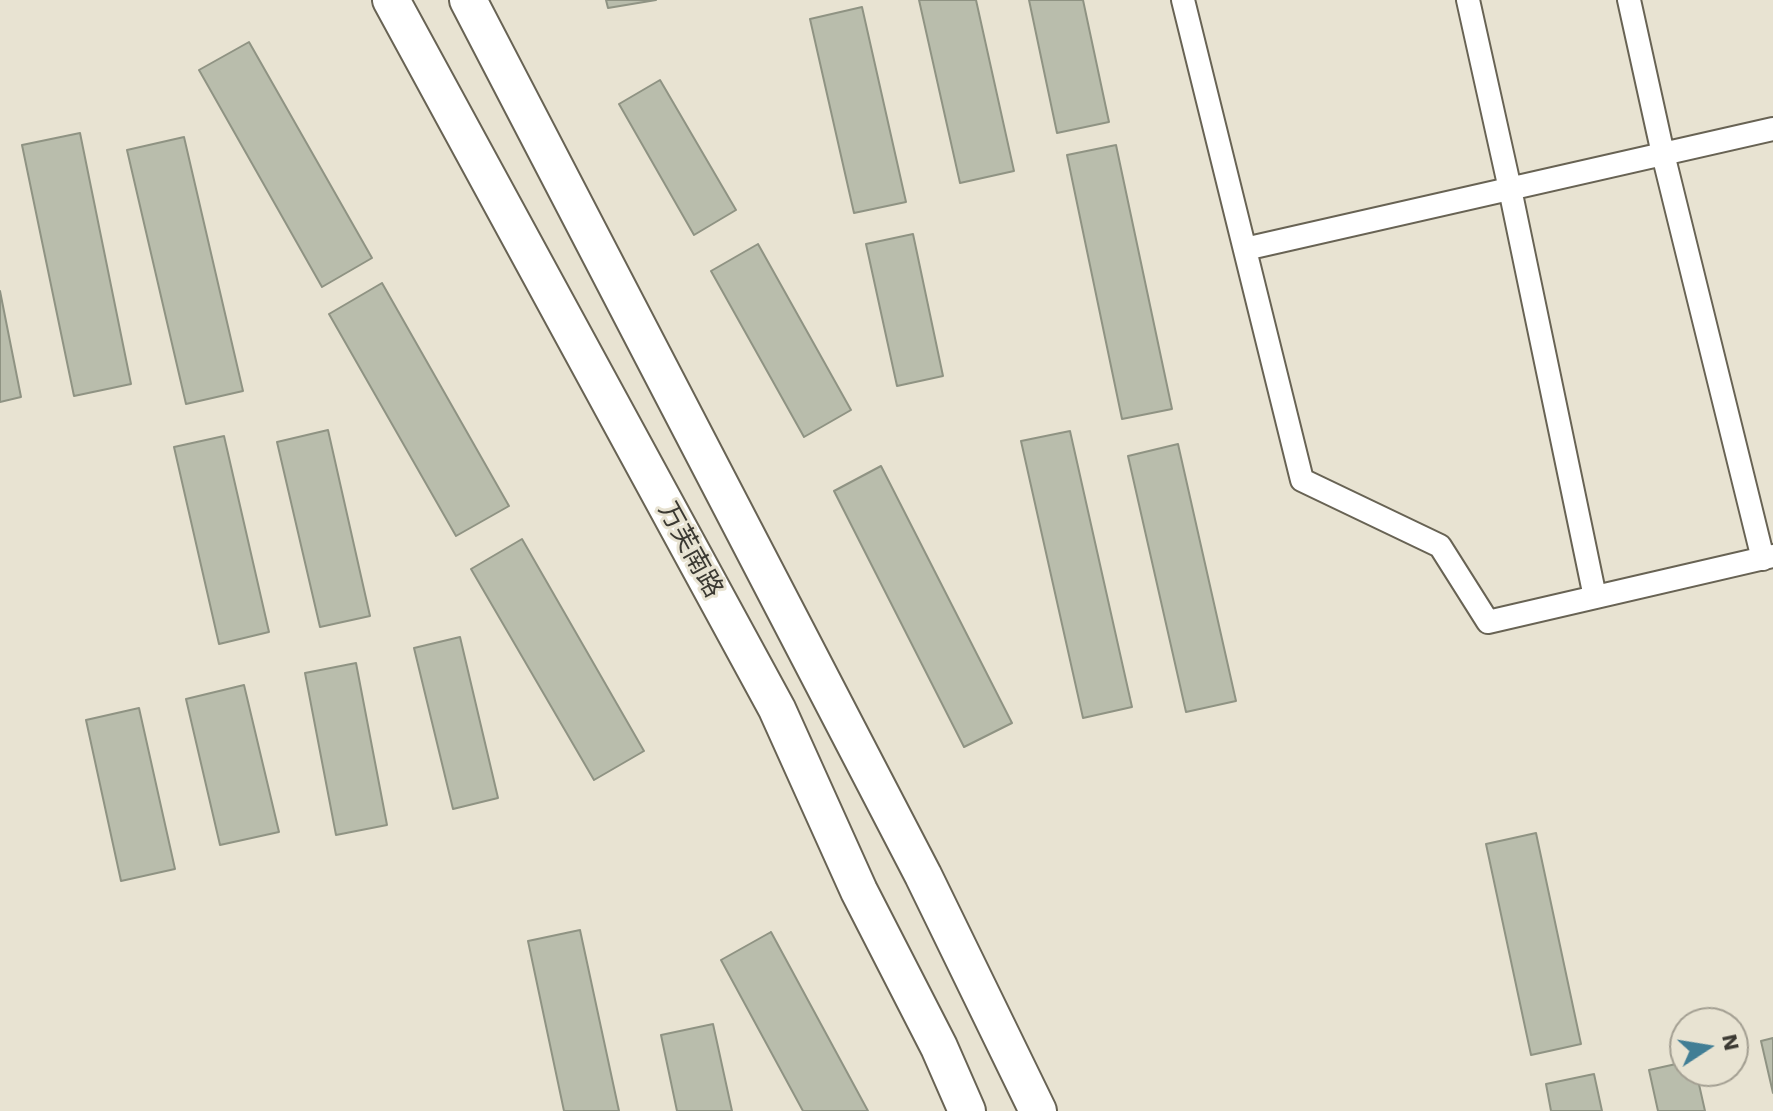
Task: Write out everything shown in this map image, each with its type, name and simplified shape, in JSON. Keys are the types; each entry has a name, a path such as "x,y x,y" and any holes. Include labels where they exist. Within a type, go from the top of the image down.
{"main road":[{"name":"万芙南路","path":"391,0 777,709 859,891 939,1047 967,1111"},
{"path":"468,0 923,875 1038,1111"}],"street":[{"path":"1183,0 1302,480 1440,546 1488,622 1768,558 1663,154 1629,0"},
{"path":"1468,0 1595,597"},
{"path":"1245,249 1773,129"}],"building":[{"path":"606,0 656,0 608,8"},
{"path":"919,0 976,0 1014,171 960,183"},
{"path":"1029,0 1083,0 1109,122 1057,133"},
{"path":"862,7 906,202 854,213 810,19"},
{"path":"249,42 372,258 322,287 199,70"},
{"path":"660,80 736,210 694,235 619,104"},
{"path":"80,133 131,384 74,396 22,145"},
{"path":"184,137 243,391 186,404 127,150"},
{"path":"1116,145 1172,409 1122,419 1067,155"},
{"path":"913,234 943,376 897,386 866,244"},
{"path":"758,244 851,410 804,437 711,271"},
{"path":"382,283 509,506 456,536 329,314"},
{"path":"0,291 21,397 0,402"},
{"path":"328,430 370,616 320,627 277,442"},
{"path":"1070,431 1132,707 1083,718 1021,441"},
{"path":"224,436 269,632 219,644 174,447"},
{"path":"1178,444 1236,701 1186,712 1128,456"},
{"path":"881,466 1012,723 964,747 834,491"},
{"path":"522,539 644,751 594,780 471,569"},
{"path":"460,637 498,798 453,809 414,648"},
{"path":"356,663 387,825 336,835 305,673"},
{"path":"244,685 279,832 220,845 186,699"},
{"path":"139,708 175,869 121,881 86,720"},
{"path":"1536,833 1581,1044 1531,1055 1486,844"},
{"path":"580,930 619,1111 564,1111 528,941"},
{"path":"771,932 868,1111 803,1111 721,960"},
{"path":"713,1024 732,1111 677,1111 661,1035"},
{"path":"1773,1038 1773,1093 1761,1041"},
{"path":"1669,1066 1669,1087 1700,1087 1705,1111 1658,1111 1649,1070"},
{"path":"1594,1074 1602,1111 1551,1111 1546,1084"}]}
